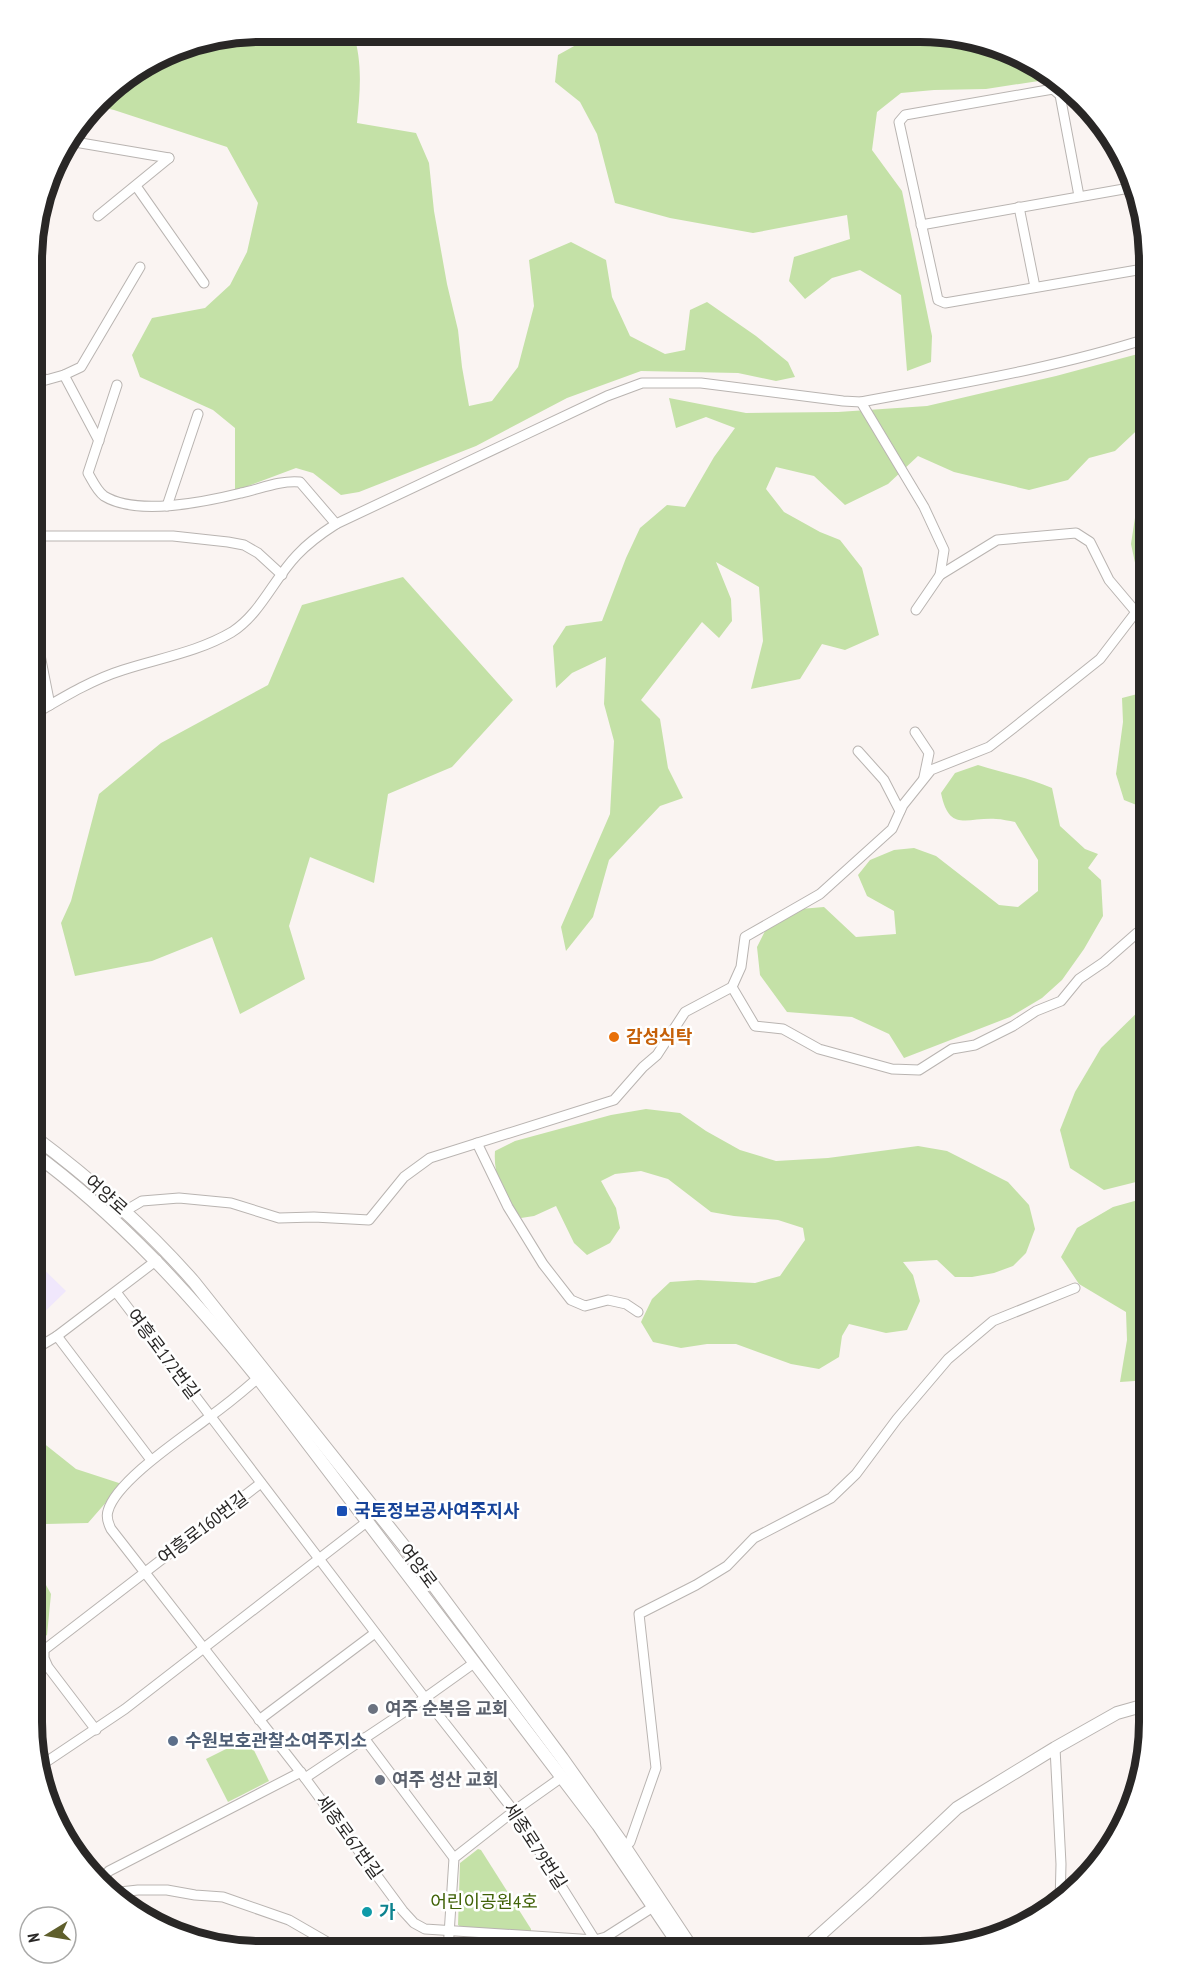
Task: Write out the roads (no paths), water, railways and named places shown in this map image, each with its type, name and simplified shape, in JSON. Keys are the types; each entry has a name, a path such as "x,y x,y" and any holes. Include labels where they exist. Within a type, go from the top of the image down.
{"street":[{"path":"1079,196 1060,95 1053,89 905,115 899,122 938,300 945,303 1139,270"},
{"path":"77,142 169,158 98,216"},
{"path":"136,186 204,283"},
{"path":"921,225 1126,188"},
{"path":"1019,207 1035,287"},
{"path":"42,378 46,380 81,367 140,267"},
{"path":"42,710 90,682 122,670 199,648 243,624 258,609 296,556 318,536 336,524 598,400 642,383 701,383 861,402 996,376 1139,341"},
{"path":"64,375 99,441"},
{"path":"117,385 88,473 102,495 123,504 166,506 237,494 288,481 300,482 336,524"},
{"path":"861,402 924,507 944,550 940,576"},
{"path":"166,506 198,414"},
{"path":"120,1216 142,1201 179,1198 231,1203 279,1218 314,1216 369,1220 404,1177 430,1158 614,1100 643,1067 657,1056 685,1012 732,987 741,968 745,937 820,894 892,829 900,811 931,770 989,747 1100,659 1136,612 1109,580 1090,542 1076,533 997,540 940,576 916,610"},
{"path":"42,536 173,536 228,542 244,545 258,553 282,575"},
{"path":"42,665 50,705"},
{"path":"915,732 929,753 924,779"},
{"path":"858,751 884,780 900,811"},
{"path":"732,987 755,1026 783,1029 819,1049 892,1069 919,1070 952,1049 975,1045 1013,1026 1036,1011 1061,1001 1079,979 1104,962 1139,932"},
{"name":"여양로","path":"42,1142 76,1168 120,1216 212,1321 373,1517 474,1663 621,1850 687,1941"},
{"path":"477,1143 508,1206 543,1264 570,1300 585,1306 608,1300 626,1305 638,1312"},
{"name":"여양로","path":"42,1160 161,1245 194,1282 373,1517 562,1758 675,1941"},
{"name":"여흥로172번길","path":"42,1345 157,1260"},
{"path":"621,1850 630,1842 656,1768 639,1614 696,1585 727,1566 754,1538 831,1498 856,1474 897,1419 948,1359 993,1321 1075,1288"},
{"name":"여흥로172번길","path":"116,1292 210,1417"},
{"path":"57,1336 151,1460"},
{"name":"여흥로160번길","path":"258,1378 151,1460 118,1493 112,1502 107,1518 111,1529 303,1775"},
{"name":"여흥로160번길","path":"210,1417 425,1698"},
{"name":"여흥로160번길","path":"96,1730 48,1667 44,1658 44,1650 261,1484"},
{"path":"46,1762 126,1709 373,1517"},
{"path":"259,1720 375,1633"},
{"path":"105,1875 303,1775 364,1738 474,1663"},
{"name":"세종로79번길","path":"425,1698 514,1811 595,1940"},
{"path":"813,1941 957,1808 1054,1748 1118,1713 1139,1707"},
{"path":"364,1738 454,1858 448,1941"},
{"path":"1054,1748 1061,1864 1060,1890"},
{"name":"세종로67번길","path":"303,1775 414,1923 425,1929 449,1932"},
{"path":"454,1858 562,1777"},
{"path":"122,1891 167,1890 223,1897 290,1920 326,1941"},
{"path":"449,1932 595,1940 606,1937 653,1907"}],"place":[{"name":"감성식탁","path":"614,1037"},
{"name":"국토정보공사여주지사","path":"342,1511"},
{"name":"여주 순복음 교회","path":"373,1709"},
{"name":"수원보호관찰소여주지소","path":"173,1741"},
{"name":"여주 성산 교회","path":"380,1780"},
{"name":"가","path":"367,1912"}],"park label":[{"name":"어린이공원4호","path":"484,1902"}]}
